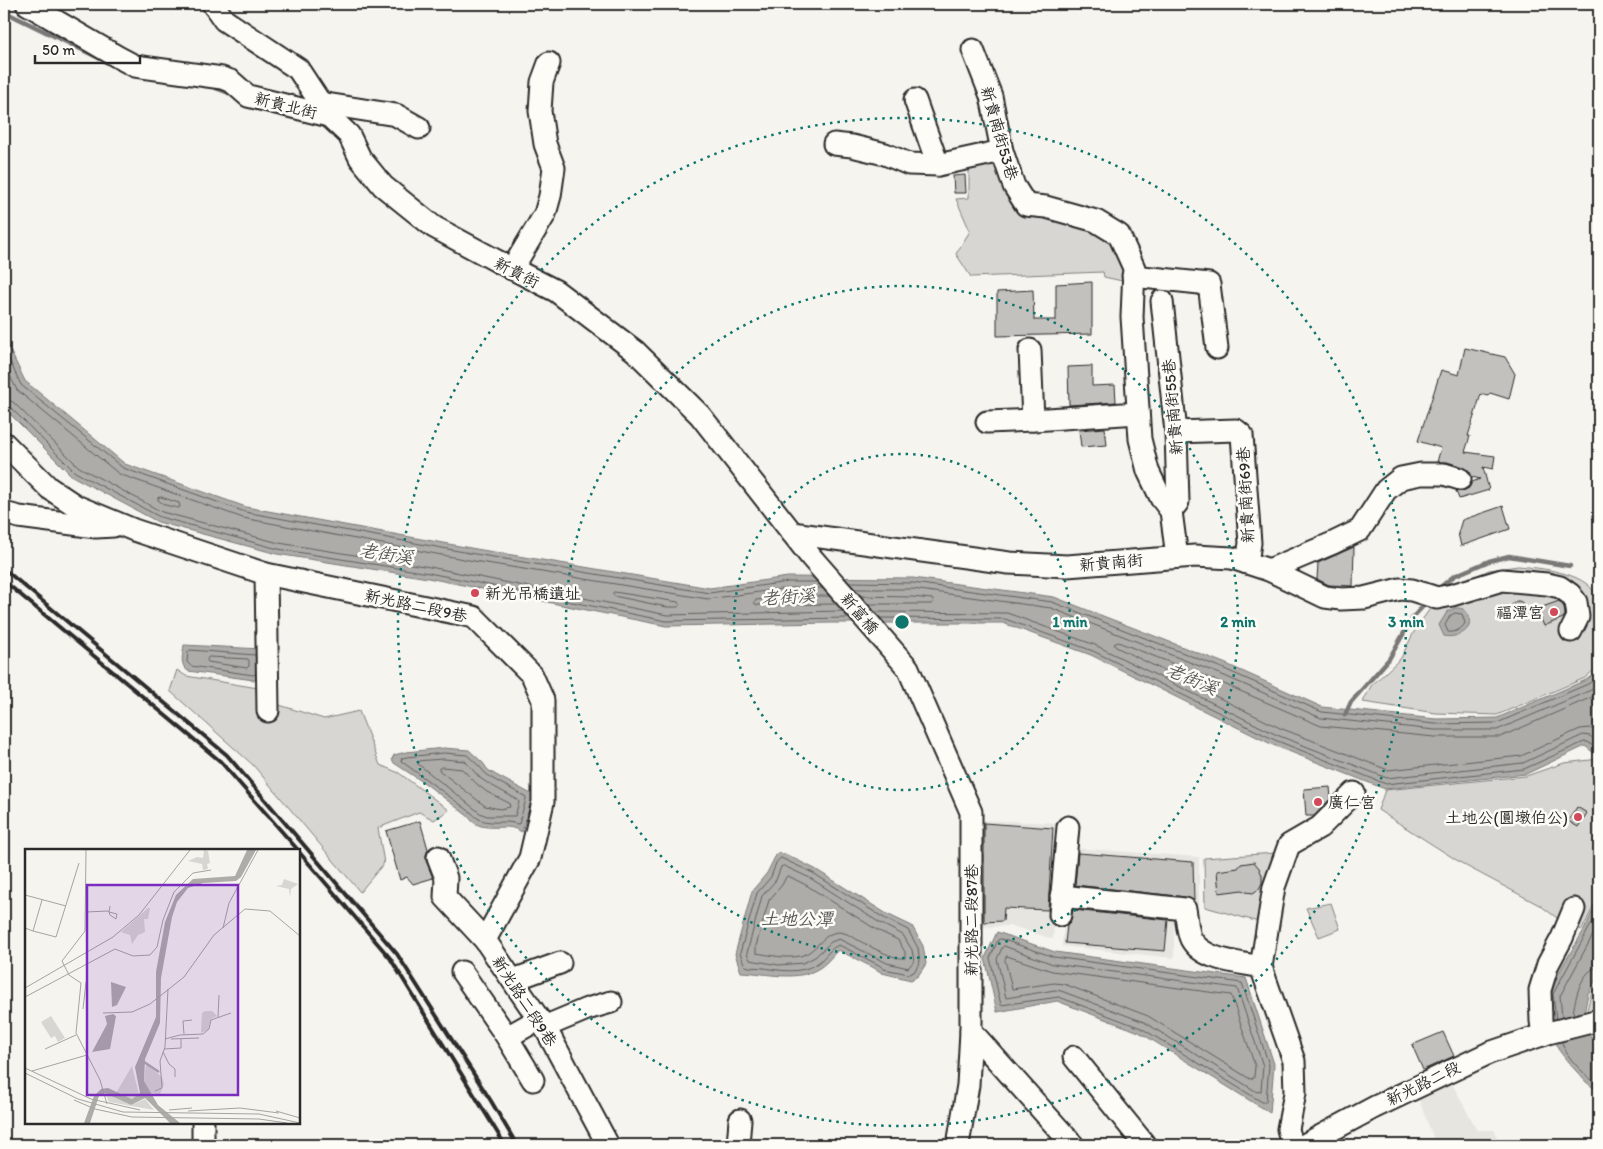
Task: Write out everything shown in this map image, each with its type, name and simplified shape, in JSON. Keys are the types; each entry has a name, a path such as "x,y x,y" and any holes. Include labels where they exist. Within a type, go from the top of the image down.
{"street":[{"name":"新貴北街","path":"27,4 135,66 222,78 231,81 248,96 325,110 396,115 419,128"},
{"name":"新貴街","path":"213,4 224,20 298,69 325,110 349,134 360,158 383,186 434,227 556,291 635,351 700,415 811,557"},
{"name":"新貴南街53巷","path":"973,50 991,96 1002,152 1014,186 1026,205 1046,207 1096,221 1118,234 1134,268 1132,317 1140,439 1148,471 1161,498 1171,511 1177,557"},
{"path":"512,269 545,214 550,196 554,168 544,144 540,112 542,82 549,63"},
{"path":"915,100 938,165"},
{"path":"834,144 852,146 885,154 909,164 938,165 1002,152"},
{"path":"1133,276 1209,284 1217,348"},
{"name":"新貴南街55巷","path":"1162,301 1176,432 1178,502 1171,511"},
{"path":"1030,350 1034,420"},
{"path":"987,422 1138,412"},
{"name":"新貴南街69巷","path":"1176,432 1236,430 1242,435 1250,543 1247,563"},
{"name":"新光路二段9巷","path":"4,443 49,488 76,506 124,526 266,574 474,617 532,675 543,700 543,802 530,858 486,940 541,1023 608,1145"},
{"path":"1269,570 1360,530 1386,490 1401,478 1421,474 1444,474 1460,479"},
{"path":"4,513 19,517 96,527 124,526"},
{"name":"新貴南街","path":"792,533 1009,563 1067,566 1195,556 1232,558 1269,570 1325,597 1341,599 1364,598 1400,589 1412,590 1429,596 1452,595 1502,580 1547,584 1565,590 1576,602 1578,617 1572,631"},
{"name":"新富橋","path":"811,557 908,668"},
{"path":"266,574 268,711"},
{"name":"新光路二段87巷","path":"908,668 971,812 971,1031 968,1085 958,1145"},
{"path":"1292,1145 1288,1129 1295,1093 1294,1061 1262,967 1274,887 1289,845 1320,827 1354,793"},
{"path":"1068,827 1060,906 1185,909 1190,938 1199,950 1217,957 1262,967"},
{"path":"438,857 446,878 445,897 486,940"},
{"path":"1546,1034 1541,1021 1540,990 1548,964 1562,938 1574,909"},
{"path":"513,980 560,963"},
{"path":"462,972 507,1037 533,1080"},
{"path":"507,1037 541,1023 611,1002"},
{"name":"新光路二段","path":"1304,1145 1375,1107 1488,1053 1546,1034 1594,1022"},
{"path":"971,1031 1073,1145"},
{"path":"1074,1057 1145,1145"},
{"path":"738,1145 740,1120"},
{"path":"203,1124 203,1145"}],"shaded area":[{"path":"995,158 1007,187 1083,223 1110,241 1119,253 1127,282 1104,277 1103,272 971,277 956,254 970,231 956,199 969,198 969,168"},
{"path":"1518,566 1561,572 1572,576 1590,587 1595,594 1598,613 1599,654 1598,663 1591,673 1585,678 1497,715 1436,713 1363,702 1371,686 1401,658 1415,630 1429,610 1460,583 1489,570"},
{"path":"177,670 186,676 258,688 259,719 274,721 276,704 324,719 359,711 380,765 399,773 449,810 434,820 419,812 378,828 384,863 360,892 253,765 170,691"},
{"path":"1599,759 1599,895 1582,930 1565,924 1541,906 1466,866 1378,810 1385,790 1526,776 1564,763"},
{"path":"977,820 1060,823 1053,939 1012,926 976,927"},
{"path":"1071,848 1199,857 1199,906 1068,893"},
{"path":"1275,853 1259,922 1205,907 1204,858"},
{"path":"1066,902 1174,912 1174,958 1062,946"},
{"path":"1331,903 1340,929 1319,937 1306,908"},
{"path":"1599,979 1599,1009 1586,1014 1591,994"},
{"path":"1449,1078 1477,1130 1495,1130 1499,1145 1436,1145 1416,1092"}],"water":[{"name":"老街溪","path":"4,338 25,381 125,464 246,507 476,549 710,588 788,577 913,578 1054,597 1224,663 1322,707 1436,719 1497,718 1586,680 1599,670 1599,757 1585,746 1526,774 1385,789 1273,745 1091,655 1003,623 831,623 666,626 428,578 277,554 158,522 72,476 4,408"},
{"path":"1455,608 1466,611 1470,620 1469,625 1459,635 1444,636 1439,625 1447,612"},
{"path":"184,645 261,649 261,681 188,671 183,666"},
{"path":"444,748 469,750 488,770 533,795 522,832 509,827 486,827 476,824 426,784 394,763 392,759 394,755 406,752"},
{"name":"土地公潭","path":"777,853 785,854 815,869 887,914 912,926 923,946 926,964 918,976 911,980 882,973 838,950 821,967 802,975 782,976 741,972 735,954 752,891 767,873"},
{"path":"1599,898 1599,975 1588,994 1584,1014 1590,1036 1599,1047 1599,1092 1586,1082 1558,1049 1550,1015 1548,994 1584,930"},
{"path":"997,932 1055,952 1246,978 1274,1064 1270,1113 1139,1032 1057,1001 997,1012 985,958"}],"building":[{"path":"965,175 966,193 954,193 953,176"},
{"path":"1092,282 1092,334 997,336 997,292 1033,290 1034,320 1056,320 1056,284"},
{"path":"1465,348 1505,357 1515,374 1509,399 1490,393 1488,396 1481,394 1468,436 1470,436 1465,452 1495,456 1493,469 1483,467 1489,490 1459,499 1456,491 1463,491 1469,488 1472,482 1480,479 1472,477 1464,467 1447,462 1437,462 1441,448 1418,441 1441,370 1459,375"},
{"path":"1092,366 1092,386 1115,385 1116,402 1069,405 1068,367"},
{"path":"1105,428 1107,445 1081,447 1079,430"},
{"path":"1503,506 1510,529 1461,546 1458,533 1462,520"},
{"path":"1354,547 1353,586 1329,585 1317,579 1318,563"},
{"path":"1516,601 1520,601 1524,607 1520,613 1516,613 1512,609 1512,605"},
{"name":"福潭宮","path":"1559,601 1564,607 1565,615 1563,618 1544,626 1537,609"},
{"name":"廣仁宮","path":"1330,787 1331,798 1314,816 1306,816 1304,789"},
{"path":"1577,807 1587,813 1578,827 1568,821"},
{"path":"420,821 428,849 426,861 433,878 413,884 407,877 400,880 386,831"},
{"path":"984,823 1053,828 1048,910 1004,908 1003,921 984,922"},
{"path":"1078,853 1193,862 1194,900 1186,897 1075,885"},
{"path":"1254,862 1262,875 1262,883 1259,889 1253,893 1242,890 1219,893 1217,871 1238,868 1241,864"},
{"path":"1073,910 1168,920 1165,951 1065,943 1067,925 1070,922"},
{"path":"1443,1032 1454,1056 1423,1070 1412,1045"}],"waterway":[{"path":"4,15 9,14 105,61"},
{"path":"213,87 234,95"},
{"path":"1438,589 1454,576 1489,561 1509,556 1570,566"},
{"path":"1345,715 1351,702 1389,659 1413,617 1428,601"}],"railway":[{"path":"4,569 227,755 397,954 517,1145"},
{"path":"4,581 220,761 297,849"},
{"path":"300,853 390,958 505,1145"}],"place":[{"name":"新光吊橋遺址","path":"475,593"},
{"name":"福潭宮","path":"1554,612"},
{"name":"廣仁宮","path":"1318,802"},
{"name":"土地公(圓墩伯公)","path":"1578,817"}]}
